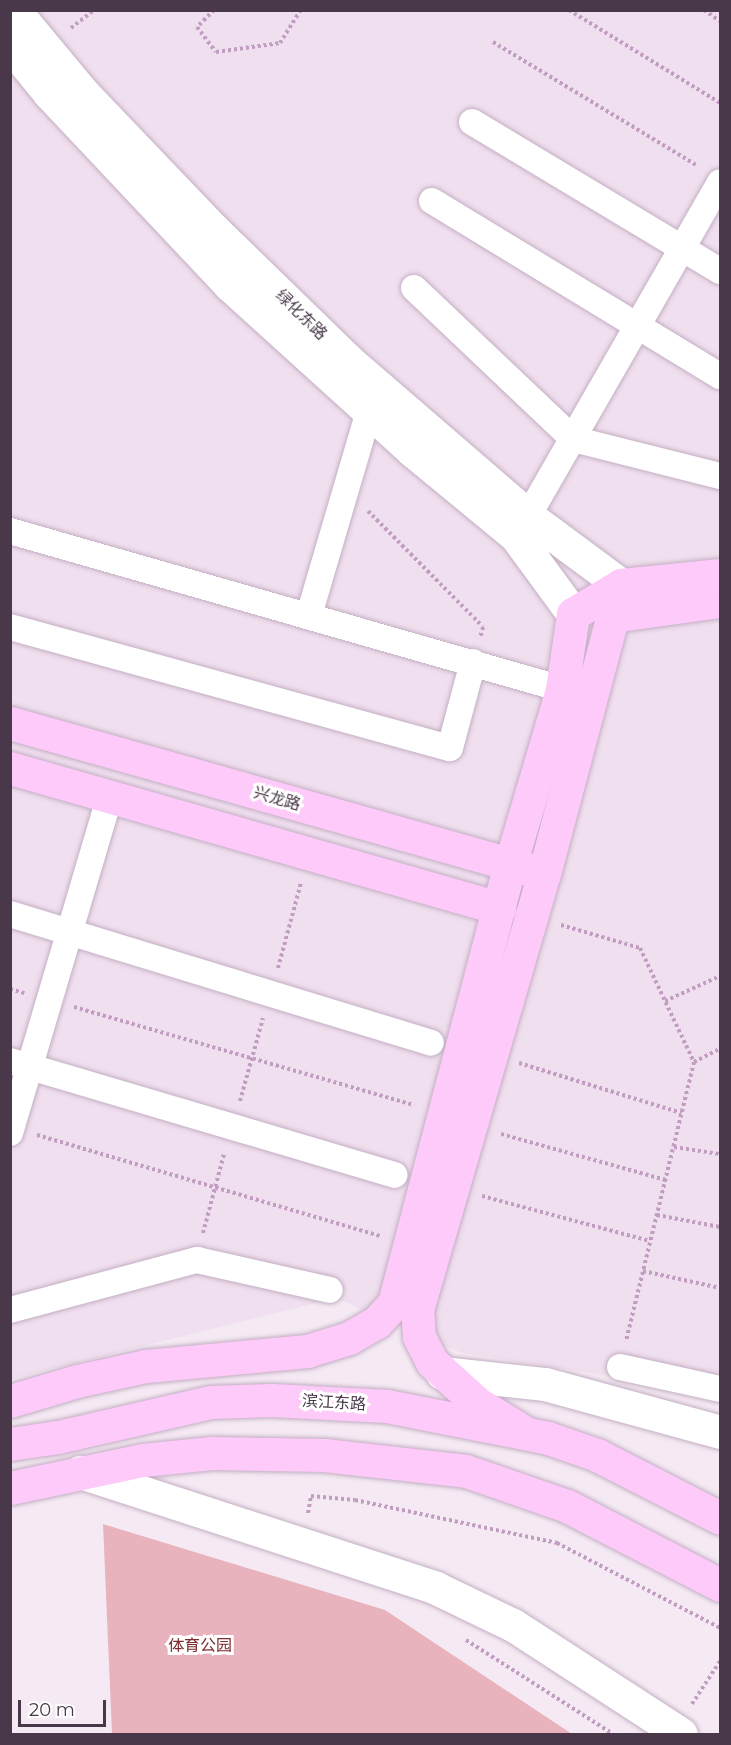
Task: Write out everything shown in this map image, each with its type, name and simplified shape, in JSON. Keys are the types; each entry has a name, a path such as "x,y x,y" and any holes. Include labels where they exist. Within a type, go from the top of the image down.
{"main road":[{"path":"10,1401 77,1381 146,1366 307,1351 349,1338 377,1322 394,1304 510,865 562,689 573,614 720,575"},
{"path":"616,601 720,600"},
{"path":"526,1433 477,1403 432,1362 419,1336 417,1310 544,874 616,601"},
{"name":"兴龙路","path":"10,723 544,874"},
{"path":"10,768 499,908"},
{"name":"滨江东路","path":"10,1444 58,1437 211,1402 271,1400 387,1406 526,1433 597,1455 650,1480 720,1518"},
{"path":"10,1488 80,1472 212,1453 324,1455 466,1471 523,1488 617,1530 720,1585"}],"street":[{"name":"绿化东路","path":"14,10 83,93 214,230 522,526 573,614"},
{"name":"绿化东路","path":"10,45 49,93 230,285 369,411 522,526 616,601"},
{"path":"472,122 720,271"},
{"path":"522,526 682,249 711,175"},
{"path":"432,201 637,328 720,375"},
{"path":"414,288 573,439 720,476"},
{"path":"309,615 369,411"},
{"path":"10,531 562,689"},
{"path":"10,627 450,748 473,662"},
{"path":"11,1131 20,1064 50,1000 110,795"},
{"path":"10,914 431,1043"},
{"path":"20,1064 394,1175"},
{"path":"10,1310 197,1260 330,1290"},
{"path":"620,1367 720,1389"},
{"path":"442,1372 545,1384 720,1432"},
{"path":"80,1472 304,1542 436,1588 513,1625 678,1733"}],"path":[{"path":"214,10 197,27 216,52 280,43 301,10"},
{"path":"569,10 720,103"},
{"path":"704,10 720,21"},
{"path":"493,42 711,175"},
{"path":"347,489 483,627 473,662"},
{"path":"197,1260 214,1187 310,853"},
{"path":"559,925 640,948 694,1062 620,1367"},
{"path":"665,1001 720,976"},
{"path":"10,989 414,1105"},
{"path":"694,1062 720,1049"},
{"path":"518,1062 682,1113"},
{"path":"11,1131 380,1236"},
{"path":"497,1133 666,1180"},
{"path":"674,1147 720,1154"},
{"path":"478,1195 650,1241"},
{"path":"657,1215 720,1227"},
{"path":"643,1271 720,1288"},
{"path":"304,1542 311,1496 356,1500 557,1543 720,1628"},
{"path":"458,1634 613,1734"},
{"path":"678,1733 720,1661"}],"shaded area":[{"path":"10,11 720,11 720,1393 462,1353 336,1298 11,1379"}],"green space":[{"name":"体育公园","path":"103,1524 385,1610 572,1734 112,1734"}]}
